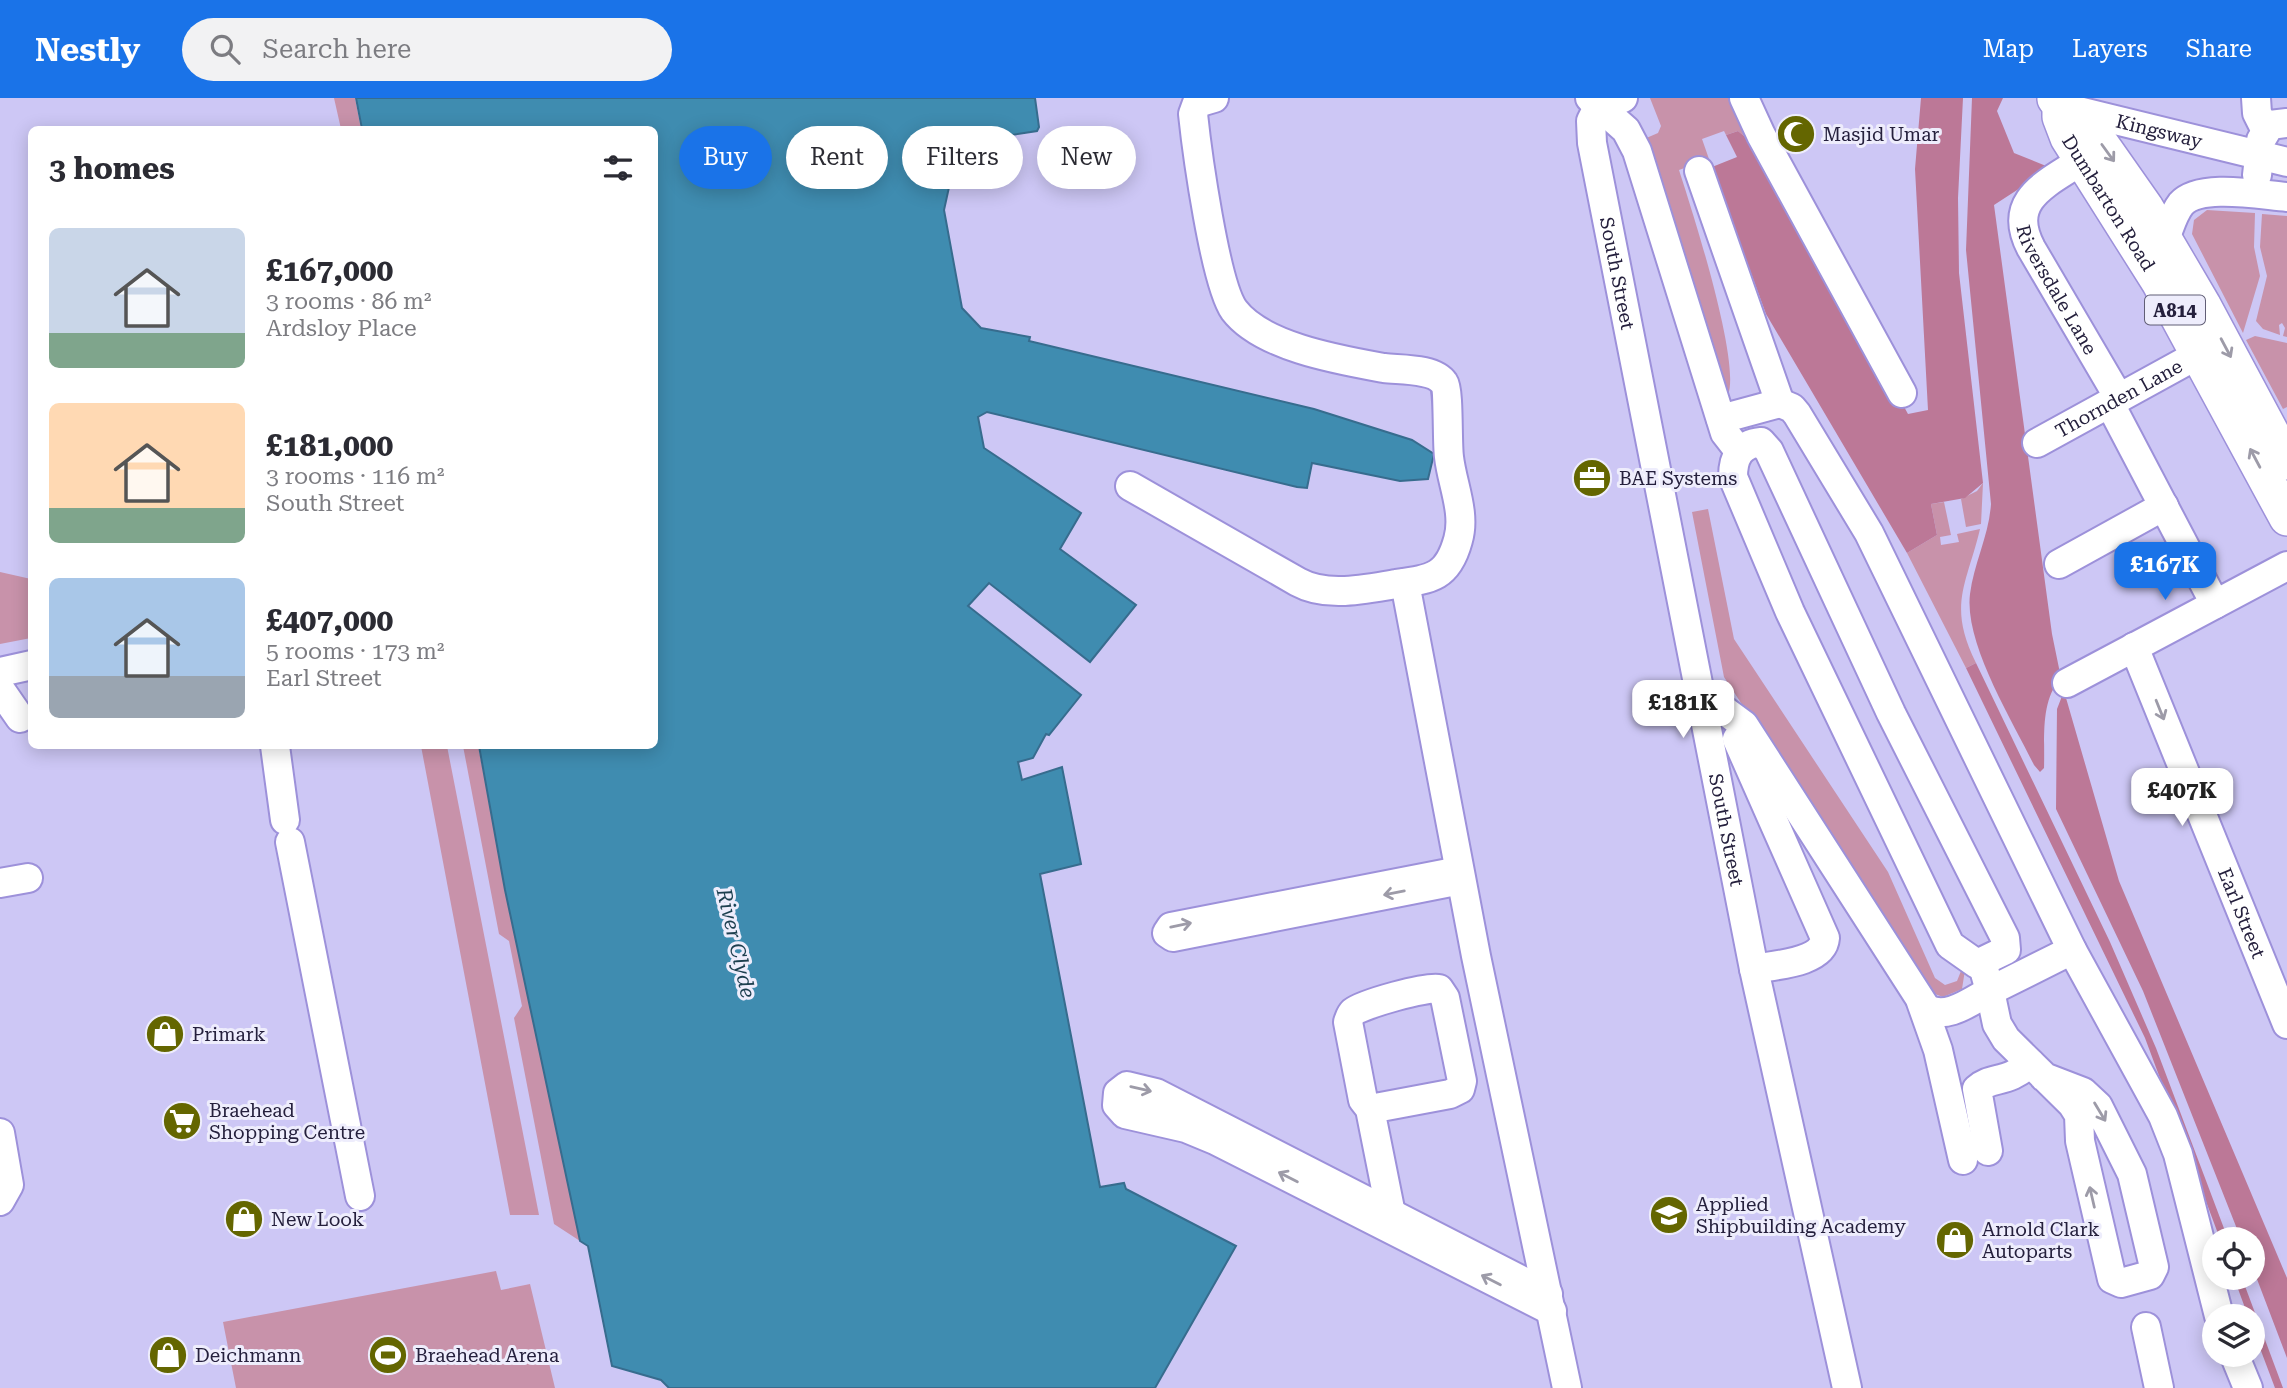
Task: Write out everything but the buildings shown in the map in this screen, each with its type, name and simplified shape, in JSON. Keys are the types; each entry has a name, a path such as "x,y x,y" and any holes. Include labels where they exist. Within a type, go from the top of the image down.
{"main road":[{"name":"Dumbarton Road","path":"2057,102 2063,126 2081,161 2140,252 2199,354 2287,518"},
{"name":"Dumbarton Road","path":"2057,102 2092,131 2146,208 2287,462"}],"street":[{"path":"1744,98 1761,135 1902,393"},
{"path":"2146,208 2188,181 2257,178 2276,126 2257,113 2256,98"},
{"path":"1130,486 1314,590 1331,591 1405,583 1431,577 1448,568 1461,530 1449,457 1445,384 1431,374 1369,365 1279,342 1252,328 1227,298 1221,279 1194,122 1193,109 1201,100"},
{"path":"1603,100 1626,130 1637,150 1721,419 1728,438 1740,451"},
{"name":"South Street","path":"1603,100 1591,121 1592,142 1714,712 1754,970 1847,1388"},
{"name":"Kingsway","path":"2057,102 2257,178 2287,197"},
{"name":"Riversdale Lane","path":"2081,161 2030,198 2022,219 2023,230 2114,401 2215,604"},
{"name":"Kingsway","path":"2165,239 2177,211 2196,194 2257,178 2287,163"},
{"path":"1699,170 1780,403"},
{"name":"Thornden Lane","path":"2037,443 2199,354"},
{"path":"1721,419 1780,403 1792,408 1869,533 2072,950 2155,1099 2171,1134 2216,1304"},
{"path":"1758,442 1764,444 1769,451 1891,713 2005,938 2006,950 1983,963 1973,962 1950,945 1827,691 1738,495 1733,468 1740,451 1758,442"},
{"path":"2059,564 2164,506"},
{"path":"2067,683 2287,566"},
{"path":"1405,583 1460,875 1567,1388"},
{"name":"Earl Street","path":"2134,647 2281,989 2287,1024"},
{"path":"0,672 28,666"},
{"path":"0,689 20,718"},
{"path":"1714,712 1825,938 1823,947 1813,956 1754,970"},
{"path":"1714,712 1737,718 1751,735 1851,888 1921,1002 1975,1155 1976,1089 1982,1085 2037,1070 2090,1097 2104,1118 2132,1174 2154,1267 2150,1275 2120,1283 2112,1279 2080,1141 2079,1115 2037,1070 2001,1031 1983,963"},
{"path":"275,749 287,831 360,1196"},
{"path":"1460,875 1173,937 1167,933 1171,926 1460,875"},
{"path":"0,883 28,878"},
{"path":"1921,1002 1940,1014 2072,950"},
{"path":"1370,1109 1450,1094 1460,1089 1462,1081 1445,998 1439,989 1427,989 1365,1007 1350,1017 1348,1026 1363,1100 1370,1109 1391,1214"},
{"path":"1127,1086 1147,1089 1391,1214 1550,1303 1215,1140 1186,1128 1125,1114 1117,1105 1118,1093 1127,1086"},
{"path":"0,1133 9,1185 0,1201"},
{"path":"2146,1327 2159,1388"},
{"path":"2239,1367 2248,1388"}],"shaded area":[{"path":"334,98 355,98 360,126 340,126"},
{"path":"1650,98 1740,98 1757,137 1744,136 1738,131 1726,135 1724,131 1702,139 1709,159 1679,170 1722,320 1730,377 1728,395 1724,396 1644,139 1658,133 1661,126"},
{"path":"1921,98 1963,98 1958,198 1959,273 1983,483 1965,498 1931,504 1937,535 1907,553 1766,314 1712,167 1737,157 1726,135 1738,131 1744,136 1757,137 1908,414 1928,410 1915,169"},
{"path":"1972,98 2003,98 1997,111 2014,153 2051,168 1994,205 2052,634 2061,678 2054,687 2047,709 2044,768 2040,772 2002,704 1982,658 1970,614 1972,583 1991,504 1966,250"},
{"path":"2207,210 2255,213 2254,247 2260,276 2243,333 2192,234 2194,220"},
{"path":"2262,214 2287,216 2287,337 2283,336 2285,328 2282,323 2279,325 2280,335 2263,329 2256,321 2267,276 2260,247"},
{"path":"2255,336 2287,343 2287,407 2283,409 2246,340"},
{"path":"1983,483 1981,524 1966,527 1961,499 1977,491"},
{"path":"1944,502 1951,535 1940,537 1941,545 1959,542 1957,534 1980,529 1962,595 1963,625 1976,663 1966,668 1907,553 1937,535 1931,504"},
{"path":"1708,509 1734,639 1888,872 1935,978 1945,985 1957,981 1963,966 1965,970 1962,989 1943,997 1924,990 1878,912 1724,677 1692,512"},
{"path":"0,572 28,578 28,639 0,644"},
{"path":"1976,663 2110,942 2156,1048 2223,1227 2216,1227 2145,1038 1966,668"},
{"path":"2064,691 2119,881 2287,1278 2287,1358 2261,1290 2265,1290 2265,1227 2236,1227 2143,991 2056,809 2057,709"},
{"path":"422,749 448,749 539,1215 510,1215"},
{"path":"464,749 479,749 580,1241 554,1224 514,1018 522,1006 509,941 499,934"},
{"name":"Braehead Arena","path":"496,1271 501,1290 530,1284 555,1388 236,1388 223,1322"},
{"path":"2238,1290 2246,1290 2252,1304 2244,1304"},
{"path":"2265,1340 2283,1388 2275,1388 2265,1361"}],"water":[{"name":"River Clyde","path":"356,98 1035,98 1039,126 1037,131 1023,133 1023,126 902,126 902,189 949,189 944,210 962,308 981,328 1030,337 1029,341 1314,409 1412,440 1434,454 1428,479 1400,481 1312,463 1307,488 987,412 978,417 984,448 1081,513 1060,549 1136,605 1090,662 989,583 968,606 1081,695 1049,735 1046,734 1033,758 1018,762 1022,780 1062,767 1081,864 1040,874 1100,1187 1124,1183 1126,1189 1236,1246 1155,1388 669,1388 661,1380 612,1366 588,1246 580,1241 505,890 480,749 658,749 658,126 361,126"}],"place":[{"name":"Masjid Umar","path":"1796,134"},
{"name":"BAE Systems","path":"1592,478"},
{"name":"Primark","path":"165,1034"},
{"name":"Braehead Shopping Centre","path":"182,1121"},
{"name":"Applied Shipbuilding Academy","path":"1669,1215"},
{"name":"New Look","path":"244,1219"},
{"name":"Arnold Clark Autoparts","path":"1955,1240"},
{"name":"Deichmann","path":"168,1355"},
{"name":"Braehead Arena","path":"388,1355"}]}
